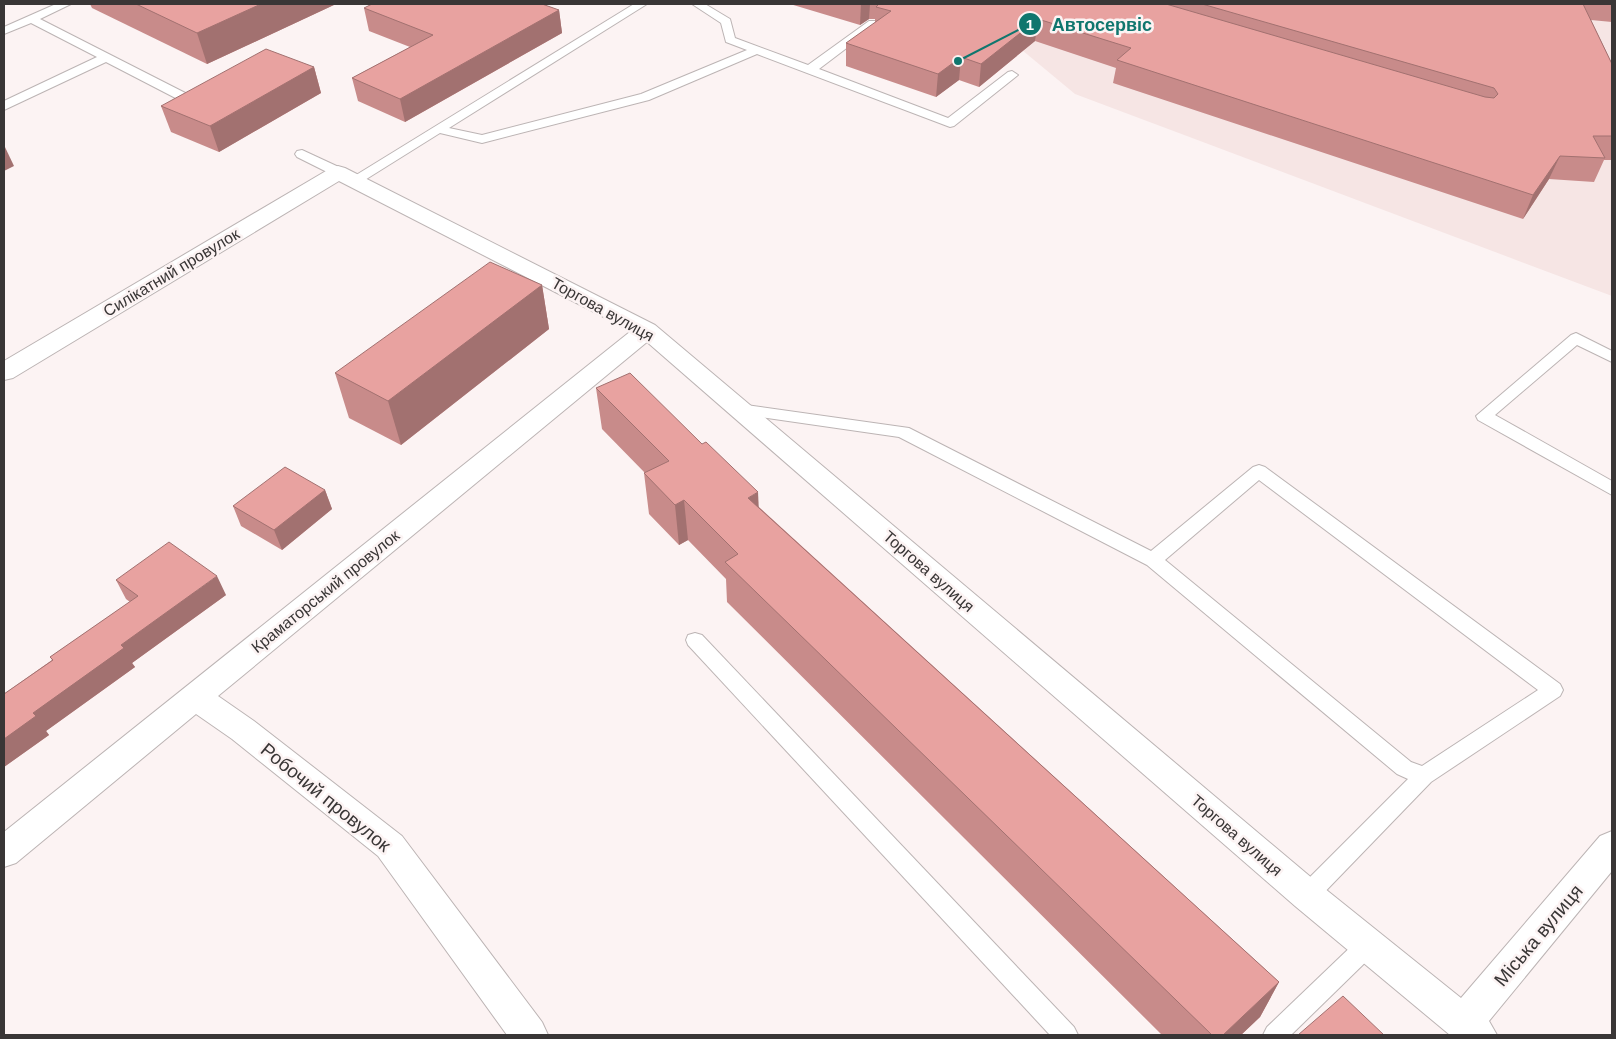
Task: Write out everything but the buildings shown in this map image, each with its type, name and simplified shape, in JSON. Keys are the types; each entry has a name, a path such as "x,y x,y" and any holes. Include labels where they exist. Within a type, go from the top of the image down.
{"street":[{"name":"Торгова вулиця","path":"346,176 647,330 1307,895 1471,1029"},
{"name":"Силікатний провулок","path":"4,372 346,176"},
{"name":"Краматорський провулок","path":"4,852 647,330"},
{"name":"Робочий провулок","path":"195,697 242,730 390,846 529,1035"},
{"name":"Міська вулиця","path":"1471,1029 1612,846"}],"lane":[{"path":"4,31 65,4"},
{"path":"302,154 346,176 438,129 642,4"},
{"path":"697,4 726,21 730,40 950,123 1012,75"},
{"path":"30,19 195,102"},
{"path":"810,70 873,23"},
{"path":"438,129 482,139 645,97 758,50"},
{"path":"4,106 106,57"},
{"path":"1612,357 1576,338 1484,416 1612,488"},
{"path":"740,409 903,432 1153,560 1404,768 1424,776"},
{"path":"1153,560 1259,471 1553,690 1424,776 1307,895"},
{"path":"695,640 1066,1035"},
{"path":"1275,1035 1368,945"}],"shaded area":[{"path":"981,4 1612,4 1612,296 1075,94 974,10"}],"place":[{"name":"Автосервіс","path":"958,61"}]}
